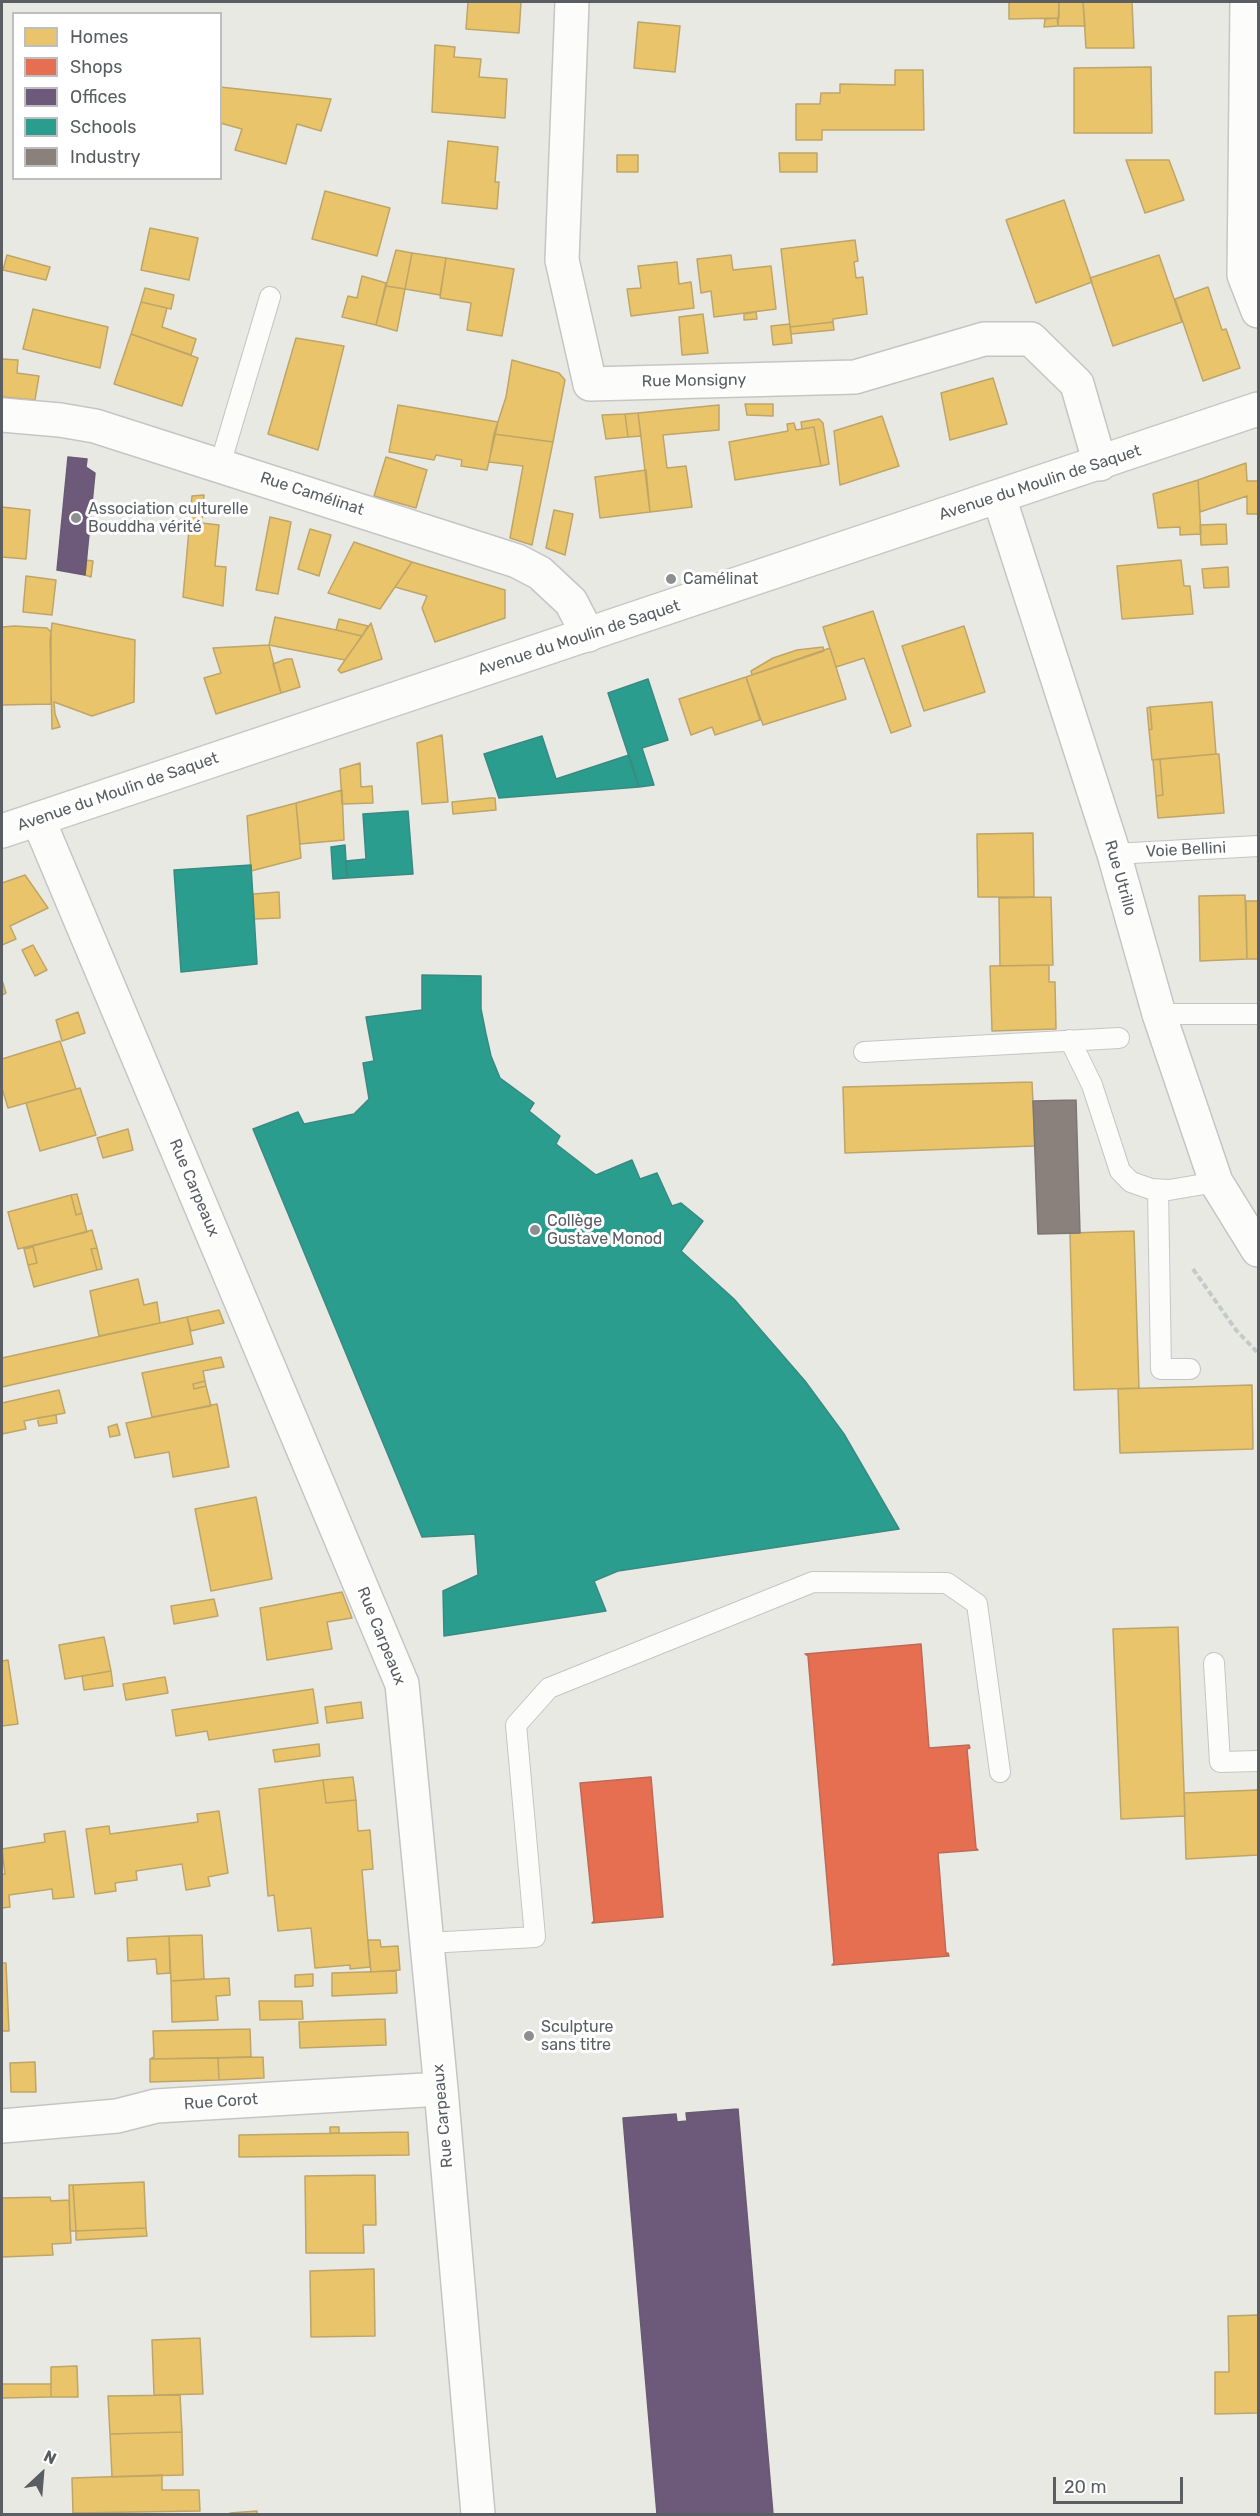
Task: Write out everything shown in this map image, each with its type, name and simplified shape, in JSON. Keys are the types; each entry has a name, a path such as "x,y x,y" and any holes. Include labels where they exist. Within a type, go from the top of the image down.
{"street":[{"name":"Rue Monsigny","path":"572,2 562,260 590,384 855,377 984,339 1030,339 1077,384 1100,464"},
{"path":"1247,2 1244,274 1258,311"},
{"name":"Avenue du Moulin de Saquet","path":"2,831 1100,464 1258,409"},
{"name":"Rue Camélinat","path":"2,415 60,420 95,426 517,561 540,573 571,602 588,635"},
{"name":"Rue Utrillo","path":"999,497 1114,854 1159,1014 1216,1182 1258,1250"},
{"name":"Rue Carpeaux","path":"38,819 402,1684 428,1943 478,2514"},
{"name":"Rue Corot","path":"2,2126 117,2116 156,2106 441,2089"}],"lane":[{"path":"220,465 270,297"},
{"name":"Voie Bellini","path":"1114,854 1258,846"},
{"path":"1159,1014 1258,1014"},
{"path":"864,1052 1119,1038"},
{"path":"1070,1041 1092,1085 1120,1171 1131,1182 1158,1190 1216,1182"},
{"path":"1158,1190 1161,1369 1190,1369"},
{"path":"428,1943 534,1937 516,1725 549,1688 813,1582 947,1583 977,1604 1000,1772"},
{"path":"1214,1664 1220,1762 1258,1761"}],"path":[{"path":"1192,1268 1236,1330 1258,1353"}],"building: Homes":[{"path":"468,2 521,2 519,33 466,29"},
{"path":"1009,2 1059,2 1059,18 1009,19"},
{"path":"1059,2 1083,2 1085,26 1058,26"},
{"path":"1083,2 1132,2 1134,48 1086,48"},
{"path":"1057,18 1058,26 1044,27 1045,19"},
{"path":"638,22 680,26 675,72 634,68"},
{"path":"435,45 455,47 454,57 481,59 479,77 507,79 505,118 432,112"},
{"path":"1151,67 1152,133 1074,133 1074,68"},
{"path":"895,70 923,70 924,130 822,130 822,140 796,140 796,104 820,104 821,93 840,93 840,84 895,85"},
{"path":"222,87 331,99 321,131 297,124 286,164 235,150 242,129 222,124"},
{"path":"448,141 498,147 495,182 499,182 497,209 442,203"},
{"path":"779,153 817,153 817,172 780,172"},
{"path":"617,155 638,155 638,172 617,172"},
{"path":"1126,160 1169,160 1184,200 1145,213"},
{"path":"325,191 390,208 377,256 312,239"},
{"path":"1064,200 1092,282 1036,303 1006,220"},
{"path":"150,228 198,238 189,280 141,270"},
{"path":"855,240 858,261 854,262 856,278 863,277 867,314 833,319 833,322 790,327 781,249"},
{"path":"396,250 412,253 405,289 386,286"},
{"path":"412,253 446,258 440,295 405,289"},
{"path":"7,255 50,267 46,280 3,270"},
{"path":"731,255 733,270 771,266 776,309 714,317 711,291 701,293 697,259"},
{"path":"1159,255 1182,322 1113,346 1090,278"},
{"path":"446,258 514,269 502,336 467,330 471,303 440,298"},
{"path":"677,262 679,284 691,282 694,308 631,316 627,289 641,288 638,266"},
{"path":"362,276 386,283 376,325 342,317 348,296 357,298"},
{"path":"386,286 405,289 397,331 376,325"},
{"path":"1208,287 1222,330 1226,329 1240,368 1203,381 1175,299"},
{"path":"145,288 174,295 171,309 141,302"},
{"path":"141,302 167,308 162,327 196,339 191,355 131,334"},
{"path":"33,309 108,327 100,368 23,349"},
{"path":"756,312 757,319 744,320 744,314"},
{"path":"703,314 708,353 682,355 679,317"},
{"path":"833,322 834,330 791,334 790,327"},
{"path":"790,324 792,343 773,345 771,326"},
{"path":"131,334 198,358 182,406 114,384"},
{"path":"296,338 344,346 318,450 268,434"},
{"path":"2,359 18,360 17,373 39,376 35,400 2,397"},
{"path":"512,360 559,373 565,380 553,442 494,434 506,397"},
{"path":"993,378 1007,424 950,440 941,393"},
{"path":"745,404 773,404 773,416 747,415"},
{"path":"398,405 498,422 487,470 461,466 462,460 436,455 434,460 389,452"},
{"path":"719,405 719,430 663,435 667,468 686,466 692,507 650,512 638,413"},
{"path":"638,413 641,436 628,437 625,414"},
{"path":"625,414 628,437 606,439 602,415"},
{"path":"882,416 899,466 840,485 834,431"},
{"path":"819,419 823,423 829,464 821,466 814,427 802,429 801,422"},
{"path":"794,423 796,430 814,427 821,466 735,480 729,442 788,431 787,424"},
{"path":"494,434 553,442 532,545 510,538 523,466 489,462"},
{"path":"386,457 427,470 416,508 374,496"},
{"path":"1246,463 1247,481 1258,481 1258,514 1247,514 1247,496 1200,512 1198,480"},
{"path":"646,470 650,512 600,518 595,477"},
{"path":"1198,480 1201,534 1180,535 1180,527 1158,528 1153,494"},
{"path":"204,495 202,523 219,525 215,566 226,567 223,606 183,597 192,496"},
{"path":"2,507 30,510 26,559 2,557"},
{"path":"554,510 573,514 565,555 546,548"},
{"path":"270,517 291,522 278,594 256,590"},
{"path":"1226,524 1227,544 1201,545 1200,525"},
{"path":"310,529 331,535 319,576 298,569"},
{"path":"354,542 412,562 380,609 328,593"},
{"path":"86,560 93,561 91,577 85,575"},
{"path":"1181,560 1184,586 1190,586 1193,614 1122,619 1117,566"},
{"path":"412,562 505,590 505,618 435,642 422,608 427,596 395,587"},
{"path":"1228,567 1229,587 1204,588 1202,569"},
{"path":"26,576 56,580 52,615 23,612"},
{"path":"873,611 911,726 891,733 864,658 836,667 823,627"},
{"path":"275,617 362,636 345,660 269,645"},
{"path":"339,619 368,626 362,636 336,630"},
{"path":"52,623 135,640 134,702 92,716 54,702 55,714 60,727 52,729 50,641"},
{"path":"371,623 382,659 341,673 338,670"},
{"path":"964,626 985,692 924,711 902,646"},
{"path":"2,627 47,628 51,632 51,704 2,705"},
{"path":"269,645 281,693 216,714 204,678 221,673 213,648"},
{"path":"823,647 824,651 752,675 751,671 773,658 797,650"},
{"path":"830,648 846,699 763,725 746,677"},
{"path":"292,659 300,687 281,693 273,664"},
{"path":"746,677 760,720 715,735 712,727 691,735 679,699"},
{"path":"1212,702 1216,754 1152,760 1149,730 1152,729 1150,707"},
{"path":"1150,707 1152,729 1149,730 1147,708"},
{"path":"442,735 448,802 422,804 417,743"},
{"path":"1219,754 1224,813 1158,818 1156,796 1163,795 1160,759"},
{"path":"1160,759 1163,795 1156,796 1153,760"},
{"path":"360,763 361,787 372,786 373,803 342,804 340,769"},
{"path":"342,790 344,840 300,844 296,803"},
{"path":"495,798 496,810 453,814 452,802"},
{"path":"296,803 301,858 251,871 247,816"},
{"path":"1033,833 1034,897 978,897 977,834"},
{"path":"25,875 48,908 10,926 16,939 2,945 2,883"},
{"path":"279,892 280,918 254,919 253,894"},
{"path":"1245,895 1247,959 1200,961 1199,896"},
{"path":"1051,897 1053,965 1000,966 999,898"},
{"path":"1246,901 1258,901 1258,959 1247,959"},
{"path":"33,945 47,970 35,976 22,950"},
{"path":"1049,965 1049,982 1055,982 1056,1029 992,1031 990,966"},
{"path":"2,980 6,993 2,995"},
{"path":"78,1012 85,1033 62,1041 56,1020"},
{"path":"60,1041 76,1089 8,1108 2,1088 2,1059"},
{"path":"1032,1082 1035,1146 845,1153 843,1087"},
{"path":"80,1088 96,1135 40,1151 26,1103"},
{"path":"128,1129 133,1150 103,1158 97,1138"},
{"path":"77,1194 82,1213 76,1215 71,1195"},
{"path":"71,1195 76,1215 82,1213 87,1232 18,1249 8,1212"},
{"path":"92,1230 97,1248 91,1249 97,1270 34,1287 28,1265 37,1263 33,1246"},
{"path":"1134,1231 1139,1388 1074,1390 1070,1233"},
{"path":"33,1247 37,1263 28,1265 24,1249"},
{"path":"97,1248 102,1269 97,1270 91,1249"},
{"path":"138,1279 144,1305 157,1302 160,1323 99,1336 90,1291"},
{"path":"219,1310 224,1323 191,1331 187,1317"},
{"path":"187,1317 193,1344 2,1387 2,1358"},
{"path":"221,1357 224,1367 203,1371 205,1381 193,1384 194,1389 206,1386 211,1406 152,1417 142,1373"},
{"path":"205,1381 206,1386 194,1389 193,1384"},
{"path":"1252,1385 1253,1449 1120,1453 1118,1389"},
{"path":"59,1390 65,1413 24,1421 26,1429 2,1434 2,1403"},
{"path":"217,1404 229,1467 173,1477 169,1452 135,1458 126,1423"},
{"path":"56,1415 57,1423 39,1426 37,1418"},
{"path":"117,1424 120,1435 110,1437 108,1427"},
{"path":"256,1497 272,1579 211,1591 195,1509"},
{"path":"342,1592 352,1618 327,1622 332,1649 267,1660 260,1608"},
{"path":"214,1599 218,1616 174,1624 171,1606"},
{"path":"1178,1627 1185,1816 1121,1819 1113,1629"},
{"path":"104,1637 111,1671 65,1679 59,1645"},
{"path":"8,1660 18,1724 2,1726 2,1661"},
{"path":"111,1671 113,1686 84,1690 82,1676"},
{"path":"165,1677 168,1693 126,1700 123,1684"},
{"path":"313,1689 318,1723 209,1740 207,1731 176,1736 172,1710"},
{"path":"361,1702 363,1718 327,1723 325,1707"},
{"path":"319,1744 320,1756 275,1762 273,1750"},
{"path":"353,1777 356,1800 326,1803 323,1780"},
{"path":"323,1780 326,1803 356,1800 358,1831 370,1830 373,1869 362,1870 370,1967 350,1969 350,1965 315,1968 311,1928 278,1931 274,1895 268,1896 259,1789"},
{"path":"1258,1790 1258,1855 1186,1859 1184,1793"},
{"path":"219,1811 228,1873 208,1877 210,1886 186,1890 182,1864 136,1871 137,1880 115,1883 116,1891 95,1894 86,1829 109,1826 110,1834 198,1822 197,1814"},
{"path":"65,1831 74,1897 53,1899 52,1889 9,1895 10,1907 2,1908 2,1874 5,1874 2,1849 45,1842 44,1834"},
{"path":"202,1935 204,1979 171,1981 169,1936"},
{"path":"169,1936 170,1973 157,1974 156,1959 128,1961 127,1938"},
{"path":"368,1940 380,1940 381,1947 398,1946 400,1970 371,1972"},
{"path":"2,1963 6,1963 9,2031 2,2031"},
{"path":"396,1971 397,1993 332,1996 332,1973"},
{"path":"313,1974 313,1986 295,1987 295,1975"},
{"path":"229,1978 230,1995 216,1996 218,2020 172,2022 171,1981"},
{"path":"259,2001 302,2001 303,2019 260,2020"},
{"path":"385,2019 386,2045 300,2048 299,2022"},
{"path":"250,2029 251,2057 150,2059 154,2057 153,2031"},
{"path":"263,2057 264,2078 219,2080 218,2058"},
{"path":"218,2058 219,2080 150,2082 150,2059"},
{"path":"35,2062 36,2092 11,2092 10,2063"},
{"path":"330,2127 339,2127 339,2133 330,2133"},
{"path":"408,2132 409,2155 239,2157 239,2135"},
{"path":"375,2175 376,2225 363,2225 364,2253 306,2253 305,2176"},
{"path":"144,2182 146,2228 76,2231 73,2185"},
{"path":"69,2185 73,2185 76,2231 70,2231"},
{"path":"50,2197 51,2201 69,2200 71,2243 52,2244 53,2255 2,2257 2,2198"},
{"path":"146,2228 147,2236 76,2240 76,2231"},
{"path":"374,2269 375,2336 311,2337 310,2271"},
{"path":"1258,2315 1258,2413 1215,2414 1215,2372 1229,2372 1228,2316"},
{"path":"200,2338 203,2394 154,2395 152,2340"},
{"path":"77,2366 78,2397 51,2397 51,2367"},
{"path":"2,2384 51,2384 51,2397 2,2398"},
{"path":"180,2395 182,2432 110,2434 108,2396"},
{"path":"182,2432 183,2475 112,2477 110,2434"},
{"path":"162,2475 162,2490 199,2490 200,2511 73,2513 72,2478"},
{"path":"257,2511 257,2514 230,2514 230,2513"}],"building: Shops":[{"path":"921,1644 929,1748 969,1745 970,1748 967,1749 978,1850 938,1853 946,1954 948,1953 949,1956 832,1965 834,1963 808,1656 805,1654"},
{"path":"651,1777 663,1917 592,1923 594,1921 580,1783"}],"building: Offices":[{"path":"68,457 87,459 86,467 95,473 85,575 57,570"},
{"path":"738,2109 773,2514 657,2514 623,2118 676,2114 677,2122 687,2121 686,2113"}],"building: Schools":[{"path":"648,679 668,740 642,748 654,785 639,787 608,693"},
{"path":"542,736 556,779 629,755 639,787 499,798 484,754"},
{"path":"408,811 413,874 347,878 346,861 366,859 363,814"},
{"path":"345,845 347,878 333,879 331,847"},
{"path":"251,865 257,964 181,972 174,870"},
{"path":"422,975 481,976 481,1009 491,1056 500,1078 534,1103 529,1111 560,1136 556,1144 596,1175 632,1160 640,1179 657,1173 672,1206 681,1203 703,1221 681,1251 734,1299 805,1381 844,1434 899,1529 618,1571 594,1581 606,1611 444,1636 443,1591 478,1575 475,1534 422,1537 253,1129 298,1112 304,1124 354,1114 369,1099 363,1063 374,1061 366,1017 422,1010"}],"building: Industry":[{"path":"1076,1100 1080,1233 1038,1234 1033,1101"}],"place":[{"name":"Association culturelle Bouddha vérité","path":"76,518"},
{"name":"Camélinat","path":"671,579"},
{"name":"Collège Gustave Monod","path":"535,1230"},
{"name":"Sculpture sans titre","path":"529,2036"}]}
